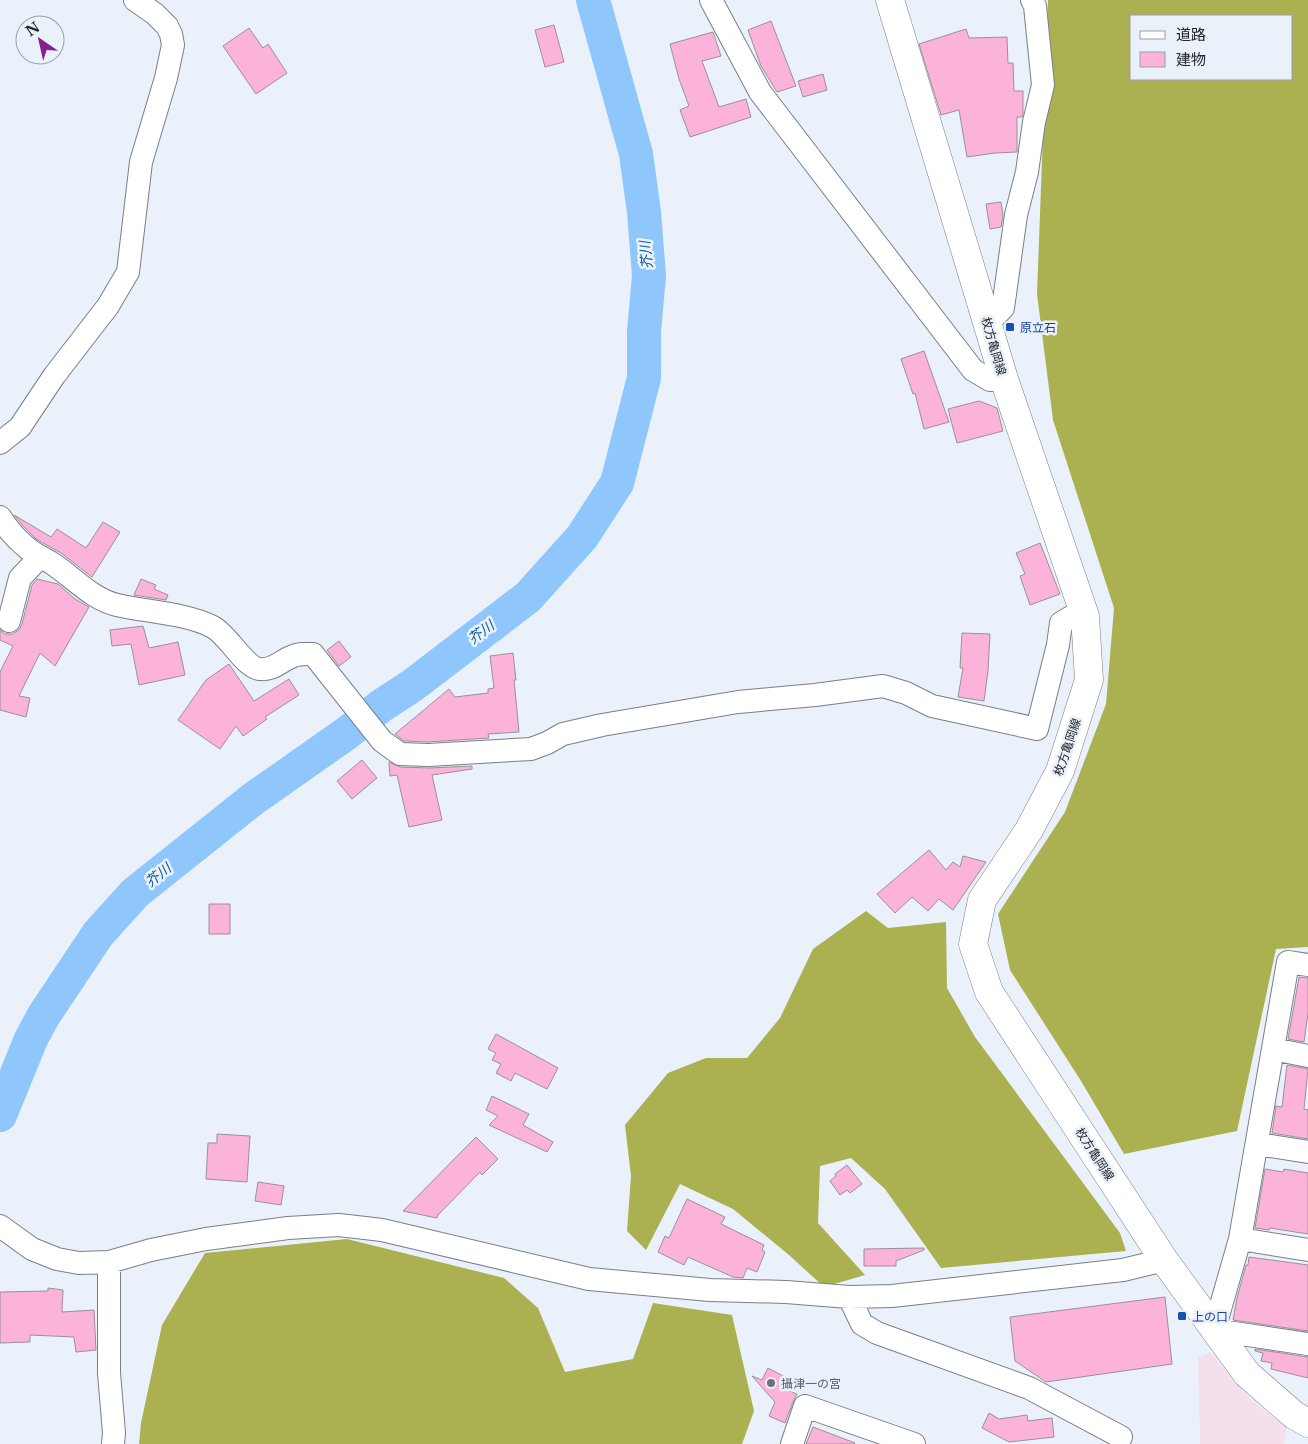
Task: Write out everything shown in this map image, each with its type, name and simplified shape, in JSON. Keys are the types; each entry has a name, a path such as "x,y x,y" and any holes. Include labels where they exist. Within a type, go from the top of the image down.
{"main road":[{"name":"枚方亀岡線","path":"890,0 1004,379 1085,616 1089,680 1060,771 1029,830 982,900 973,944 989,992 1164,1260 1247,1374 1294,1415 1308,1423"}],"street":[{"path":"0,443 20,427 54,376 108,306 128,272 141,162 166,78 173,45 167,26 155,14 135,0"},
{"path":"711,0 760,92 973,370 990,380 1004,379"},
{"path":"988,323 1003,308 1016,215 1027,172 1034,122 1043,85 1036,6 1032,0"},
{"path":"0,517 25,547 98,598 111,603 192,619 214,627 230,642 250,666 260,670 276,666 291,656 301,653 313,654 382,741 400,754 428,755 531,749 563,734 602,725 738,702 816,695 883,686 906,693 932,706 1037,729 1058,645 1061,623 1071,616 1085,616"},
{"path":"9,622 20,578 40,556"},
{"path":"1308,965 1288,962 1258,1144 1240,1239 1214,1330 1308,1344"},
{"path":"1273,1049 1308,1056"},
{"path":"1258,1144 1308,1152"},
{"path":"0,1226 32,1249 57,1259 79,1263 109,1262 151,1250 206,1239 288,1228 339,1225 382,1230 589,1279 710,1290 786,1292 849,1297 892,1296 1123,1270 1164,1260"},
{"path":"1240,1239 1308,1250"},
{"path":"109,1262 109,1373 114,1433 113,1444"},
{"path":"849,1297 862,1324 877,1333 1028,1388 1121,1437"},
{"path":"792,1444 806,1406 903,1442"}],"shaded area":[{"path":"1210,1352 1242,1391 1287,1429 1283,1444 1200,1444 1198,1358"}],"green space":[{"path":"1048,0 1308,0 1308,947 1276,949 1237,1131 1124,1154 1081,1081 1010,970 998,914 1065,812 1106,704 1114,608 1053,420 1037,294"},
{"path":"866,911 888,928 946,922 947,988 975,1037 1120,1233 1126,1251 941,1268 885,1189 851,1158 820,1166 818,1223 865,1275 824,1287 789,1255 733,1209 680,1184 646,1250 627,1231 631,1176 625,1125 668,1073 706,1058 747,1058 780,1018 813,949"},
{"path":"347,1239 504,1278 538,1308 565,1372 633,1359 653,1303 732,1315 754,1411 742,1444 139,1444 141,1423 162,1325 205,1253"}],"building":[{"path":"771,21 796,86 777,92 761,66 748,30"},
{"path":"554,25 564,62 545,67 535,30"},
{"path":"249,28 263,48 268,44 287,73 256,94 223,46"},
{"path":"966,29 969,38 1007,37 1008,63 1013,63 1014,91 1023,91 1023,113 1022,117 1017,117 1017,152 967,157 959,110 941,115 919,44"},
{"path":"713,32 721,56 702,61 719,107 746,99 751,117 690,137 680,110 689,106 679,79 670,44"},
{"path":"823,74 827,90 803,97 798,81"},
{"path":"1001,202 1003,215 1001,227 990,229 986,204"},
{"path":"924,351 949,422 924,429 915,393 913,394 901,359"},
{"path":"979,401 997,408 1003,431 957,443 948,409"},
{"path":"14,515 51,537 57,529 86,548 103,522 120,532 92,577 61,553 36,539"},
{"path":"1040,543 1060,594 1030,605 1020,576 1025,574 1016,553"},
{"path":"37,579 58,584 75,599 89,607 55,666 40,653 19,696 30,698 26,717 0,710 0,672 13,646 0,640 0,630 5,634 12,634 19,630 32,585"},
{"path":"141,579 156,585 154,589 168,595 166,600 134,595"},
{"path":"143,626 149,648 178,642 185,675 139,685 131,644 112,646 110,630"},
{"path":"962,633 990,634 984,701 958,697 963,668 960,668"},
{"path":"339,641 351,657 339,666 327,650"},
{"path":"513,653 519,732 488,734 489,738 428,742 404,741 395,734 449,689 455,697 488,693 488,689 494,688 490,656"},
{"path":"229,664 254,701 289,679 299,695 265,717 267,719 243,736 236,726 220,749 178,720 206,680"},
{"path":"362,760 377,778 352,799 337,781"},
{"path":"389,762 400,767 472,766 472,769 432,775 442,820 409,827 397,775 390,776"},
{"path":"929,850 946,870 953,862 960,867 963,856 986,862 953,910 939,899 928,911 912,897 895,913 877,894"},
{"path":"209,904 230,904 230,934 209,934"},
{"path":"1299,977 1308,978 1308,1013 1304,1042 1288,1039"},
{"path":"496,1034 558,1068 547,1089 515,1073 511,1081 496,1073 501,1064 492,1060 496,1053 488,1049"},
{"path":"1287,1065 1308,1069 1304,1109 1308,1110 1308,1139 1272,1133 1276,1106 1282,1107"},
{"path":"492,1096 529,1114 523,1125 553,1142 547,1152 489,1125 498,1116 486,1110"},
{"path":"217,1134 250,1136 247,1182 206,1179 208,1143 217,1143"},
{"path":"476,1137 498,1159 482,1175 480,1172 437,1218 403,1211"},
{"path":"847,1165 862,1184 850,1193 847,1190 840,1195 830,1181 836,1176 835,1174"},
{"path":"1265,1169 1283,1172 1284,1169 1308,1173 1308,1234 1270,1228 1269,1230 1255,1228"},
{"path":"258,1182 284,1186 281,1205 255,1201"},
{"path":"687,1199 725,1217 721,1224 764,1245 762,1250 765,1252 757,1272 747,1268 743,1278 733,1277 688,1257 684,1265 658,1252 665,1236 669,1238"},
{"path":"924,1248 924,1250 896,1261 896,1266 864,1266 864,1249"},
{"path":"1249,1257 1308,1265 1308,1331 1233,1320 1237,1298"},
{"path":"48,1288 63,1290 62,1312 94,1310 96,1350 76,1352 74,1337 30,1335 30,1342 0,1343 0,1292 48,1291"},
{"path":"1165,1297 1172,1364 1046,1382 1015,1361 1010,1317"},
{"path":"1255,1349 1308,1357 1308,1378 1271,1369 1272,1363 1261,1361 1263,1353 1255,1351"},
{"path":"768,1368 789,1379 779,1387 797,1394 785,1423 769,1416 775,1402 752,1376 762,1380"},
{"path":"989,1413 999,1419 1027,1415 1028,1421 1052,1418 1054,1437 1009,1442 982,1428"},
{"path":"813,1427 855,1443 806,1444"}],"waterway":[{"name":"芥川","path":"0,1115 31,1039 44,1015 98,934 135,893 253,799 413,685 528,597 582,537 617,483 644,378 644,331 649,276 644,212 636,154 593,0"}],"place":[{"name":"原立石","path":"1010,327"},
{"name":"上の口","path":"1182,1316"},
{"name":"攝津一の宮","path":"771,1383"}]}
